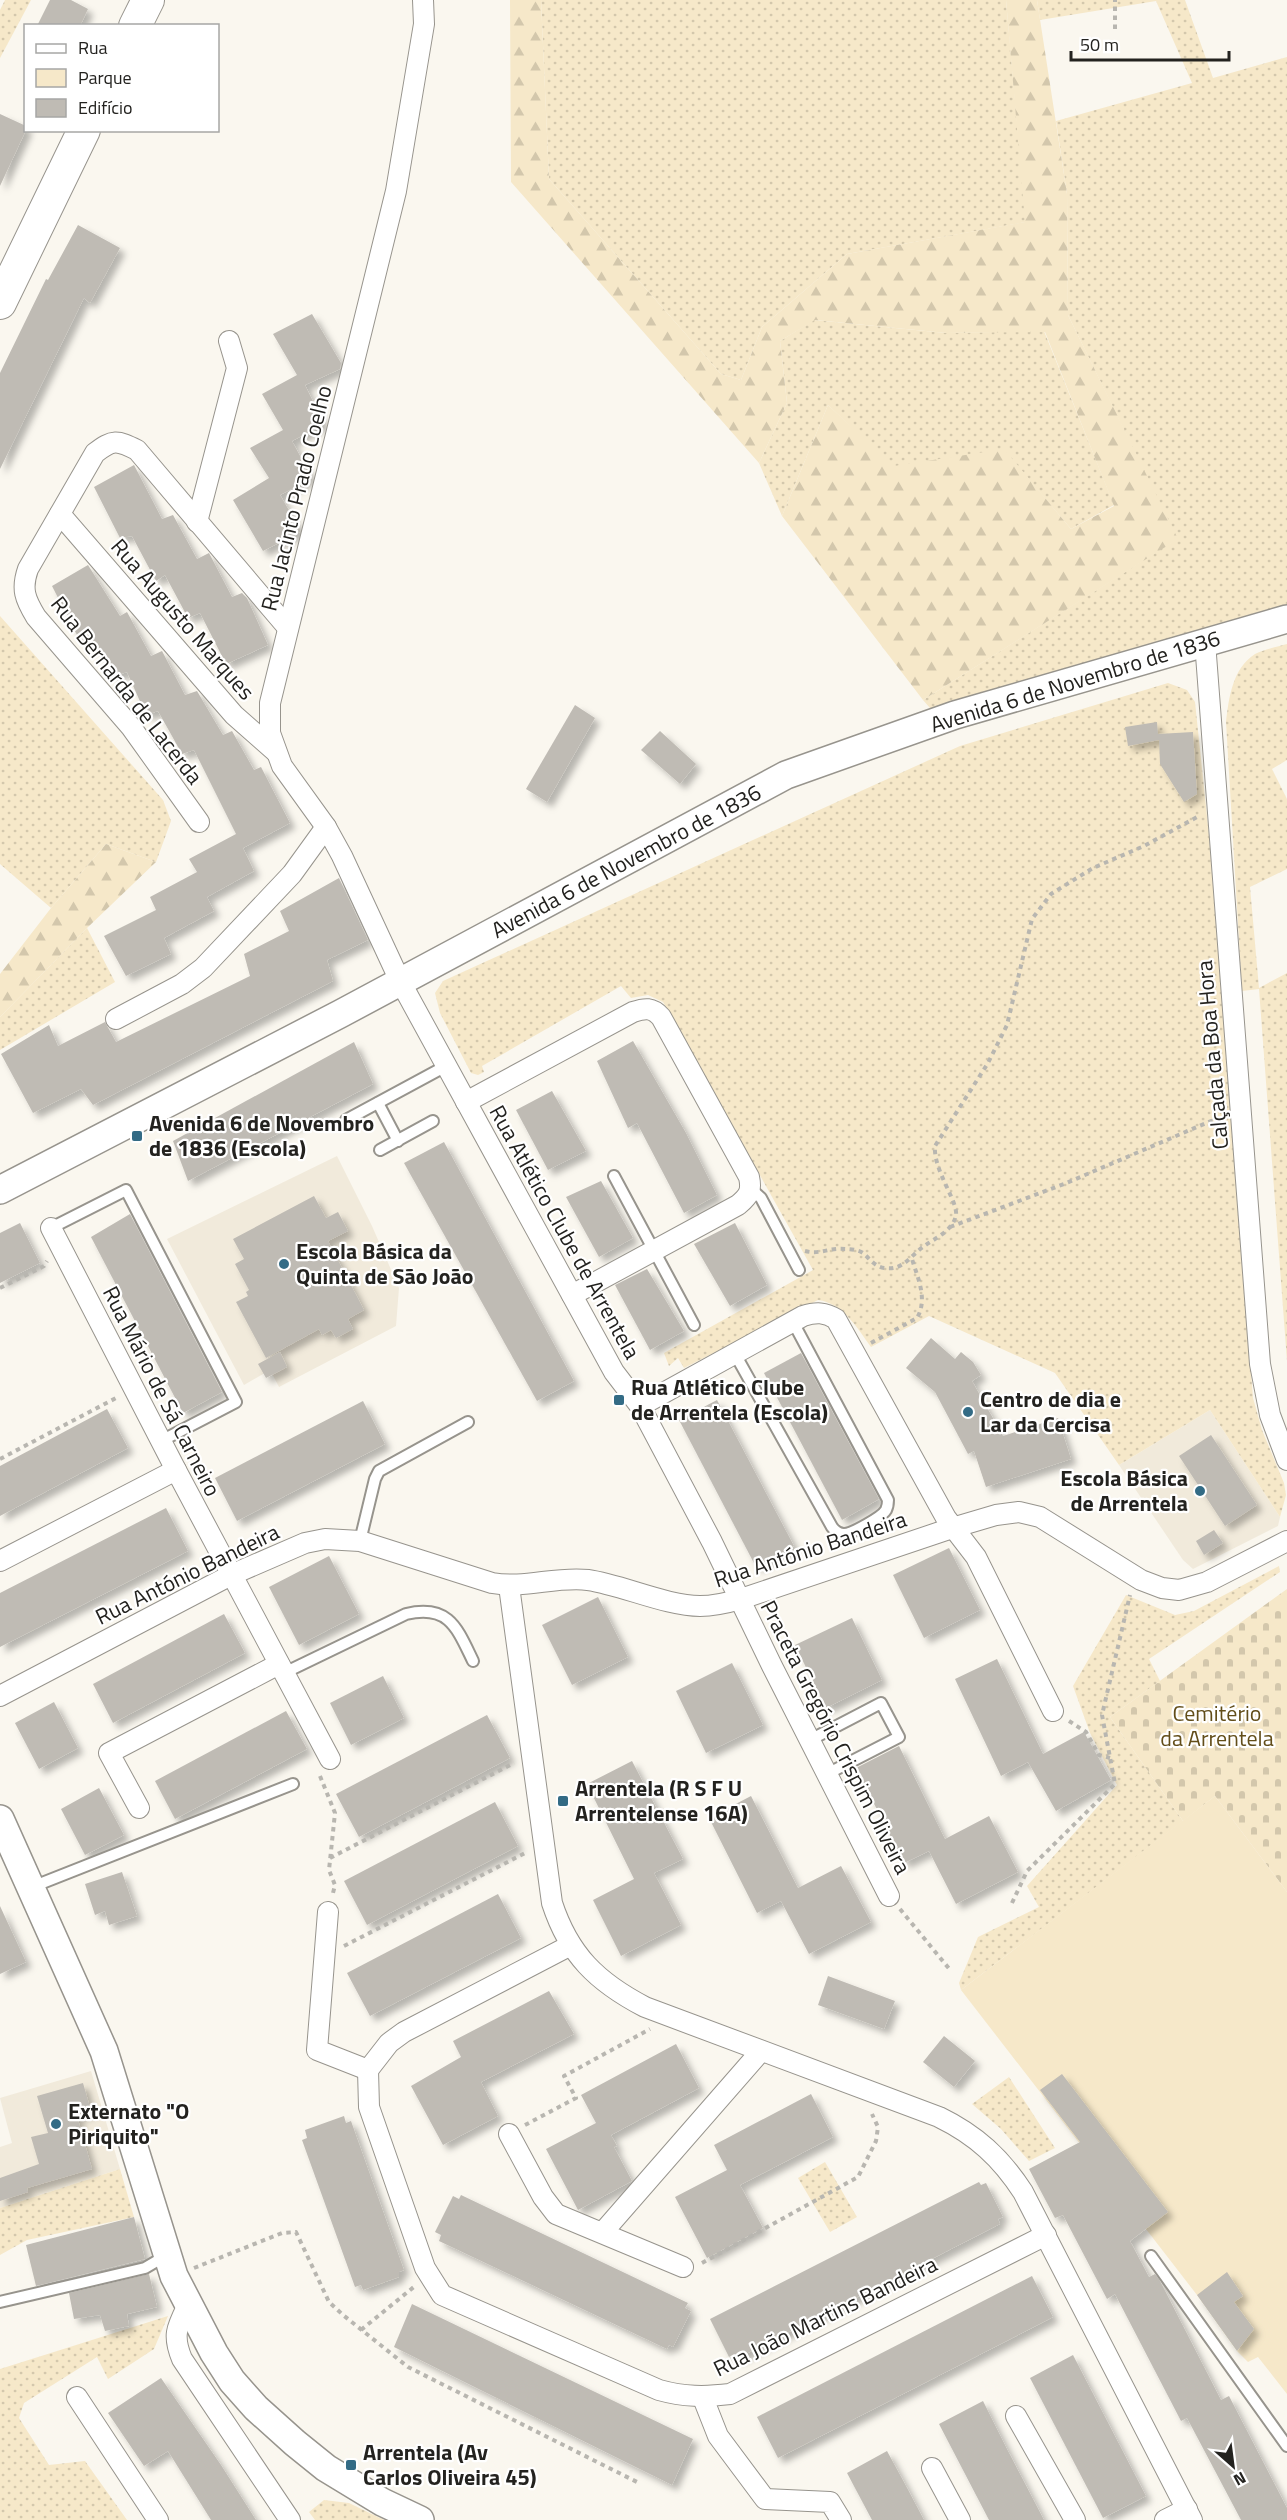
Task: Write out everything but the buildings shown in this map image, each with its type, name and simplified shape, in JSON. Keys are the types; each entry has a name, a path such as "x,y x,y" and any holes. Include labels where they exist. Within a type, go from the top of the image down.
{"main road":[{"path":"136,24 148,0"},
{"path":"0,303 83,132"}],"street":[{"name":"Rua Jacinto Prado Coelho","path":"400,981 342,856 326,827 282,766 270,733 270,703 396,191 424,24 423,0"},
{"path":"197,522 237,368 229,342"},
{"name":"Rua Bernarda de Lacerda","path":"199,822 130,727 36,617 23,589 28,569 95,453 110,442 122,442 136,450 288,628"},
{"name":"Rua Augusto Marques","path":"60,514 234,716 276,752"},
{"name":"Avenida 6 de Novembro de 1836","path":"0,1190 400,981 786,775 955,715 1287,619"},
{"name":"Calçada da Boa Hora","path":"1204,642 1263,1388 1270,1415 1287,1460"},
{"path":"116,1019 182,984 202,968 292,874 326,827"},
{"name":"Rua Atlético Clube de Arrentela","path":"400,981 614,1372 640,1406 741,1599"},
{"path":"466,1102 633,1012 645,1008 655,1010 749,1177 751,1189 747,1198 738,1205 572,1295"},
{"name":"Rua Mário de Sá Carneiro","path":"55,1235 231,1575 330,1759"},
{"path":"640,1406 793,1322 814,1313 827,1313 836,1319 952,1528 976,1557 1053,1711"},
{"path":"0,1561 176,1470"},
{"name":"Rua António Bandeira","path":"0,1696 231,1575 305,1543 325,1539 360,1541 492,1583 509,1586 564,1580 588,1580 697,1606 717,1605 741,1599 952,1528 996,1515 1019,1512 1040,1517 1141,1580 1162,1588 1179,1590 1207,1582 1287,1541"},
{"path":"509,1586 552,1903 559,1925 571,1945 594,1974 617,1993 645,2007 939,2117 962,2128 981,2142 1010,2172 1046,2235 1190,2514 1164,2520"},
{"name":"Praceta Gregório Crispim Oliveira","path":"741,1599 889,1896"},
{"path":"139,1808 110,1753 281,1669"},
{"path":"0,1820 104,2050 170,2265 188,2305 232,2381 256,2408 326,2468 382,2502 420,2520"},
{"path":"328,1912 317,2050 368,2070 389,2043 404,2032 571,1945"},
{"path":"603,2232 761,2051"},
{"name":"Rua João Martins Bandeira","path":"368,2070 369,2107 425,2268 442,2295 658,2390 703,2398 730,2394 1046,2235"},
{"path":"509,2134 549,2207 556,2214 683,2267"},
{"path":"188,2305 176,2331 177,2346 182,2359 290,2520"},
{"path":"77,2397 158,2520"},
{"path":"703,2398 718,2436 765,2499 830,2502 841,2520"},
{"path":"1017,2416 1075,2520"},
{"path":"932,2468 960,2520"}],"lane":[{"path":"345,1120 446,1066"},
{"path":"378,1103 398,1141"},
{"path":"380,1150 433,1121"},
{"path":"614,1176 694,1325"},
{"path":"751,1189 761,1198 799,1270"},
{"path":"55,1235 126,1190 236,1402 161,1441"},
{"path":"735,1354 836,1532 842,1534 851,1532 881,1516 887,1509 888,1500 793,1322"},
{"path":"360,1541 379,1471 468,1422"},
{"path":"281,1669 406,1614 421,1611 435,1612 448,1619 458,1629 473,1661"},
{"path":"810,1740 881,1703 899,1737 827,1774"},
{"path":"32,1887 293,1784"},
{"path":"1151,2256 1287,2446"},
{"path":"0,2302 145,2268 170,2265"}],"path":[{"path":"1115,0 1115,29"},
{"path":"950,1227 956,1215 953,1202 934,1157 935,1146 988,1063 1007,1024 1032,919 1051,894 1093,868 1143,846 1216,807"},
{"path":"786,1246 814,1254 836,1248 858,1251 864,1254 869,1262 885,1268 896,1267 912,1259 921,1248 950,1227 1064,1184 1211,1121 1241,1119"},
{"path":"0,1288 44,1266 55,1235"},
{"path":"856,1352 916,1318 921,1310 923,1294 912,1259"},
{"path":"0,1459 134,1388"},
{"path":"1012,1904 1027,1871 1115,1784 1102,1715 1126,1617"},
{"path":"1086,1732 1099,1755 1110,1758"},
{"path":"330,1858 531,1755"},
{"path":"328,1912 335,1885 329,1870 335,1813 318,1771 330,1759"},
{"path":"324,1957 543,1844"},
{"path":"889,1896 951,1971"},
{"path":"509,2134 576,2098 564,2076 672,2017"},
{"path":"683,2267 700,2265 858,2177 876,2140 878,2127 861,2088"},
{"path":"170,2265 282,2233 296,2232 329,2302 408,2367 636,2482"},
{"path":"362,2330 429,2274"}],"shaded area":[{"name":"Escola Básica da Quinta de São João","path":"337,1156 372,1226 399,1288 396,1326 279,1387 270,1370 244,1385 167,1239"},
{"name":"Escola Básica de Arrentela","path":"1210,1410 1280,1517 1278,1526 1193,1569 1183,1560 1119,1465"},
{"name":"Externato \"O Piriquito\"","path":"91,2071 120,2169 0,2208 0,2147 12,2143 0,2098"}],"green space":[{"path":"5,0 31,0 0,58 0,10"},
{"path":"510,0 541,0 549,179 721,374 741,380 762,327 847,254 1025,222 1006,0 1037,0 1067,194 1068,315 1178,539 923,700 782,516 828,405 894,466 1004,449 1071,529 1114,506 1045,332 946,333 815,320 780,341 787,403 759,463 511,182"},
{"path":"541,0 1006,0 1026,222 847,254 762,327 741,380 721,374 549,179"},
{"path":"1037,0 1185,0 1213,78 1287,57 1287,609 936,715 923,700 1177,539 1068,315 1067,194 1056,121 1192,83 1156,1 1040,20"},
{"path":"814,320 946,333 1044,331 1114,505 1071,529 1004,450 893,467 828,405 782,516 759,463 787,403 780,341"},
{"path":"0,616 163,800 171,821 156,862 106,844 51,908 0,864"},
{"path":"1287,644 1287,760 1272,769 1287,799 1287,869 1250,887 1259,988 1287,973 1287,1361 1259,989 1242,991 1226,722 1233,685 1247,660 1266,649"},
{"path":"1168,683 1187,690 1195,702 1209,835 1253,1398 1262,1430 1284,1483 1286,1495 1280,1517 1210,1410 1119,1465 1055,1373 929,1316 871,1347 842,1311 827,1302 818,1300 684,1368 678,1358 669,1366 664,1353 813,1270 663,1002 648,995 631,998 621,986 482,1066 484,1072 478,1075 471,1073 440,1013 435,993 443,981 960,746"},
{"path":"106,844 156,862 87,928 0,1017 0,974 51,908"},
{"path":"87,928 115,982 0,1050 0,1017"},
{"path":"1279,1566 1280,1572 1149,1659 1160,1681 1110,1717 1183,1821 961,1990 959,1983 978,1937 1039,1907 1027,1886 1117,1785 1090,1733 1073,1686 1126,1595 1175,1615 1194,1611"},
{"name":"Cemitério da Arrentela","path":"1287,1589 1287,1892 1215,1796 1183,1821 1110,1717"},
{"path":"1215,1796 1287,1892 1287,2394 1258,2357 1248,2362 1237,2351 1197,2295 961,1990"},
{"path":"1009,2077 1055,2148 1029,2161 1001,2129 972,2104"},
{"path":"825,2162 857,2217 830,2232 798,2178"},
{"path":"120,2169 134,2217 27,2240 0,2255 0,2208"},
{"path":"168,2316 154,2349 108,2379 97,2357 24,2403 19,2418 49,2465 85,2461 127,2520 0,2520 0,2369"},
{"path":"324,2500 349,2503 384,2520 315,2520 309,2512"}],"place":[{"name":"Avenida 6 de Novembro de 1836 (Escola)","path":"137,1136"},
{"name":"Escola Básica da Quinta de São João","path":"284,1264"},
{"name":"Rua Atlético Clube de Arrentela (Escola)","path":"619,1400"},
{"name":"Centro de dia e Lar da Cercisa","path":"968,1412"},
{"name":"Escola Básica de Arrentela","path":"1200,1491"},
{"name":"Arrentela (R S F U Arrentelense 16A)","path":"563,1801"},
{"name":"Externato \"O Piriquito\"","path":"56,2124"},
{"name":"Arrentela (Av Carlos Oliveira 45)","path":"351,2465"}]}
